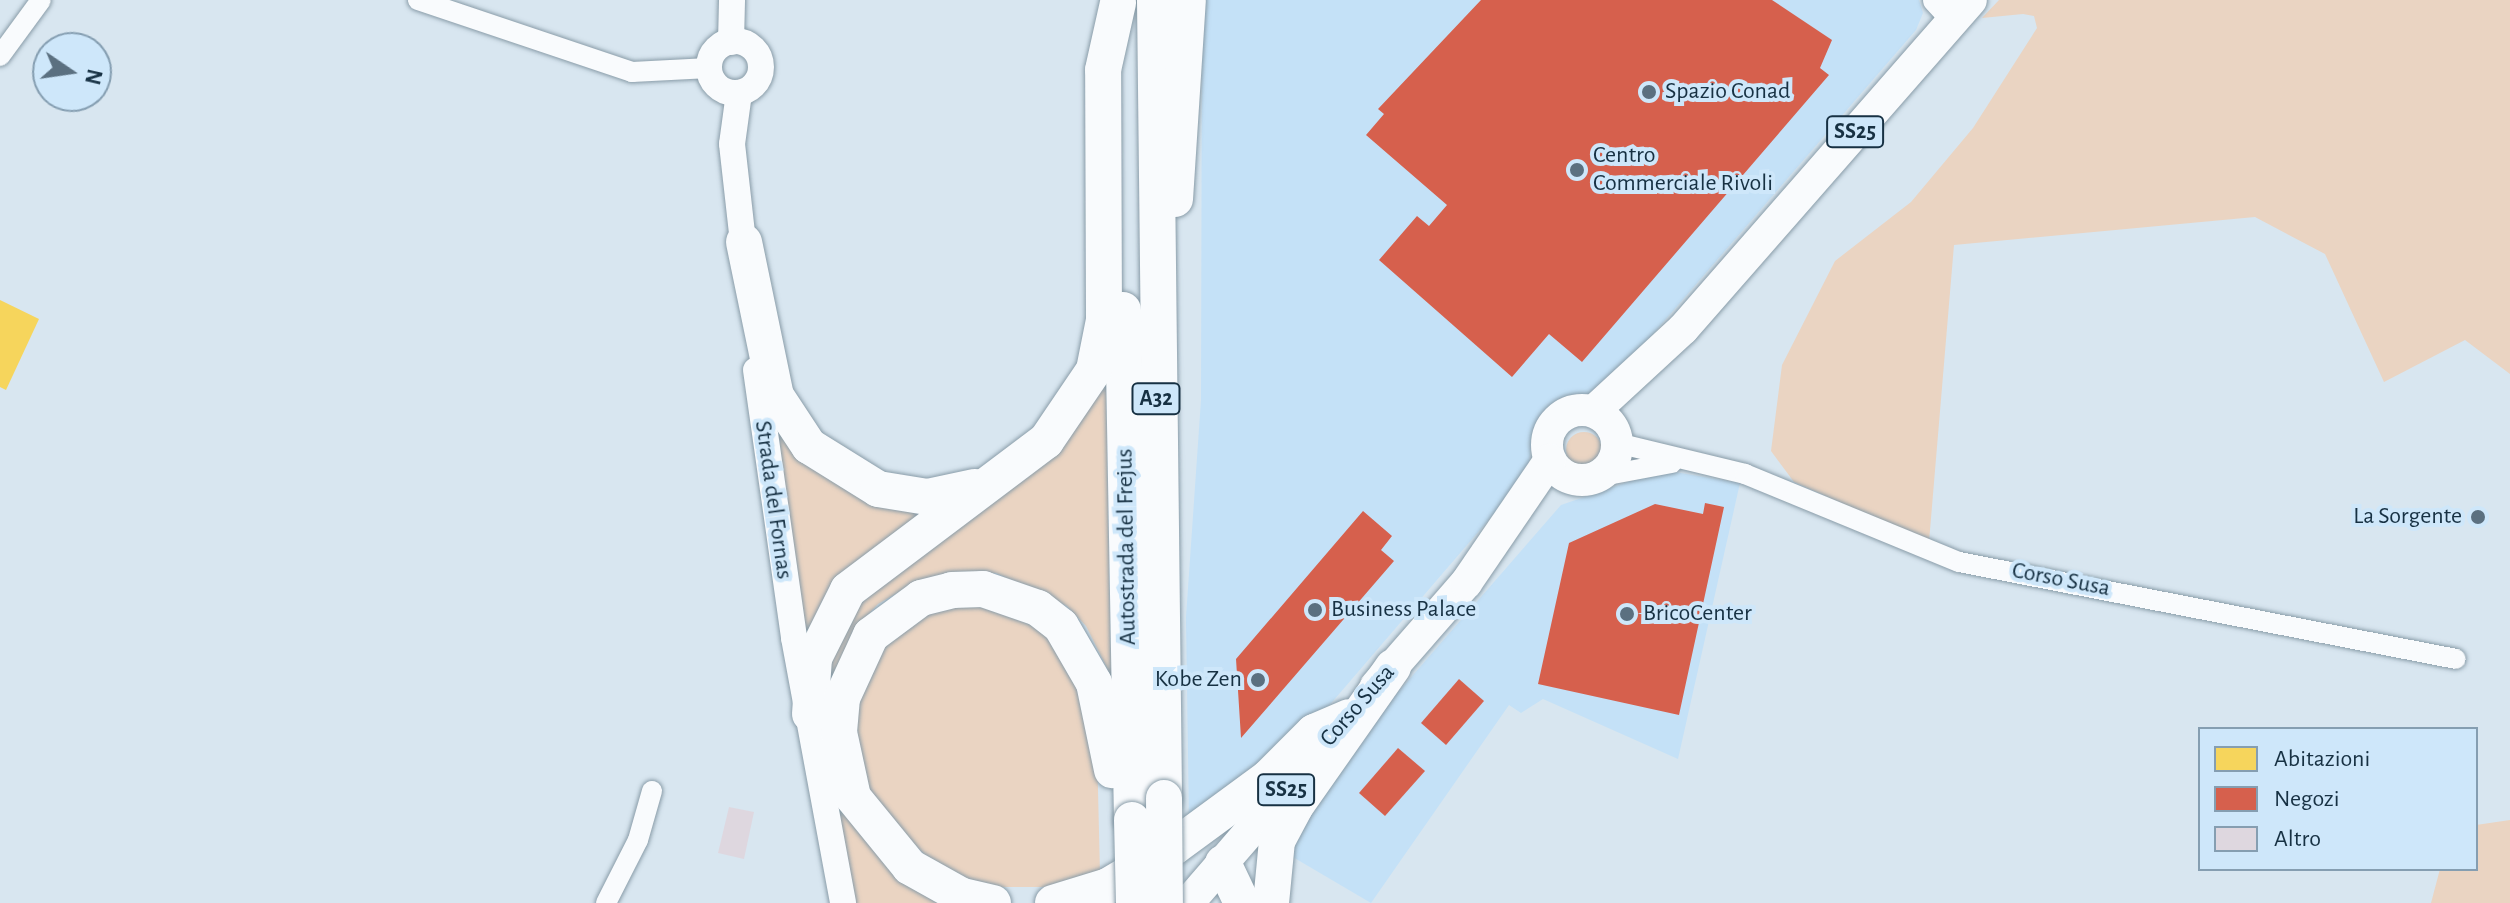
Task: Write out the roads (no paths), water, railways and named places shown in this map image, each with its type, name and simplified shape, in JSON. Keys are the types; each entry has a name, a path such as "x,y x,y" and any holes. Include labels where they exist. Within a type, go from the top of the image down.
{"highway":[{"name":"Autostrada del Frejus","path":"1155,0 1156,395 1165,903"},
{"path":"1156,395 1172,324 1188,0"},
{"name":"Autostrada del Frejus","path":"1118,1 1124,825 1134,903"},
{"path":"810,714 814,658 848,590 992,483 1066,419 1101,347 1103,70 1118,1"},
{"path":"744,242 776,396 809,446 852,479 904,495 992,483"},
{"path":"993,903 962,896 910,867 853,797 839,732 842,698 852,663 895,613 921,598 983,589 1038,608 1061,626 1094,683 1104,718 1124,825 1117,903"},
{"path":"1271,903 1277,841 1295,807 1393,667"},
{"path":"1053,903 1108,886 1174,847 1268,778 1314,732 1349,717"},
{"path":"1223,863 1242,903"}],"main road":[{"name":"SS25","path":"1587,478 1612,463 1608,428 1683,329 1954,5"},
{"name":"SS25","path":"1550,460 1547,440 1555,421 1573,411 1608,428"},
{"path":"1550,460 1587,478"},
{"name":"Corso Susa","path":"1188,903 1466,583 1550,460"},
{"name":"Corso Susa","path":"1466,583 1496,563 1587,478"}],"street":[{"path":"0,56 41,0"},
{"path":"418,0 632,72 671,74 709,68"},
{"path":"731,42 732,0"},
{"path":"731,42 748,45 759,59 759,77 739,93 715,84 709,68 713,53 731,42"},
{"name":"Strada del Fornas","path":"739,93 732,144 784,577 843,903"},
{"name":"Corso Susa","path":"1608,428 1678,462 1745,474 1959,562 2456,659"},
{"name":"Corso Susa","path":"1587,478 1678,462"},
{"path":"606,903 638,840 652,791"}],"place":[{"name":"Spazio Conad","path":"1649,92"},
{"name":"Centro Commerciale Rivoli","path":"1577,170"},
{"name":"La Sorgente","path":"2478,517"},
{"name":"Business Palace","path":"1315,610"},
{"name":"BricoCenter","path":"1627,614"},
{"name":"Kobe Zen","path":"1258,680"}]}
